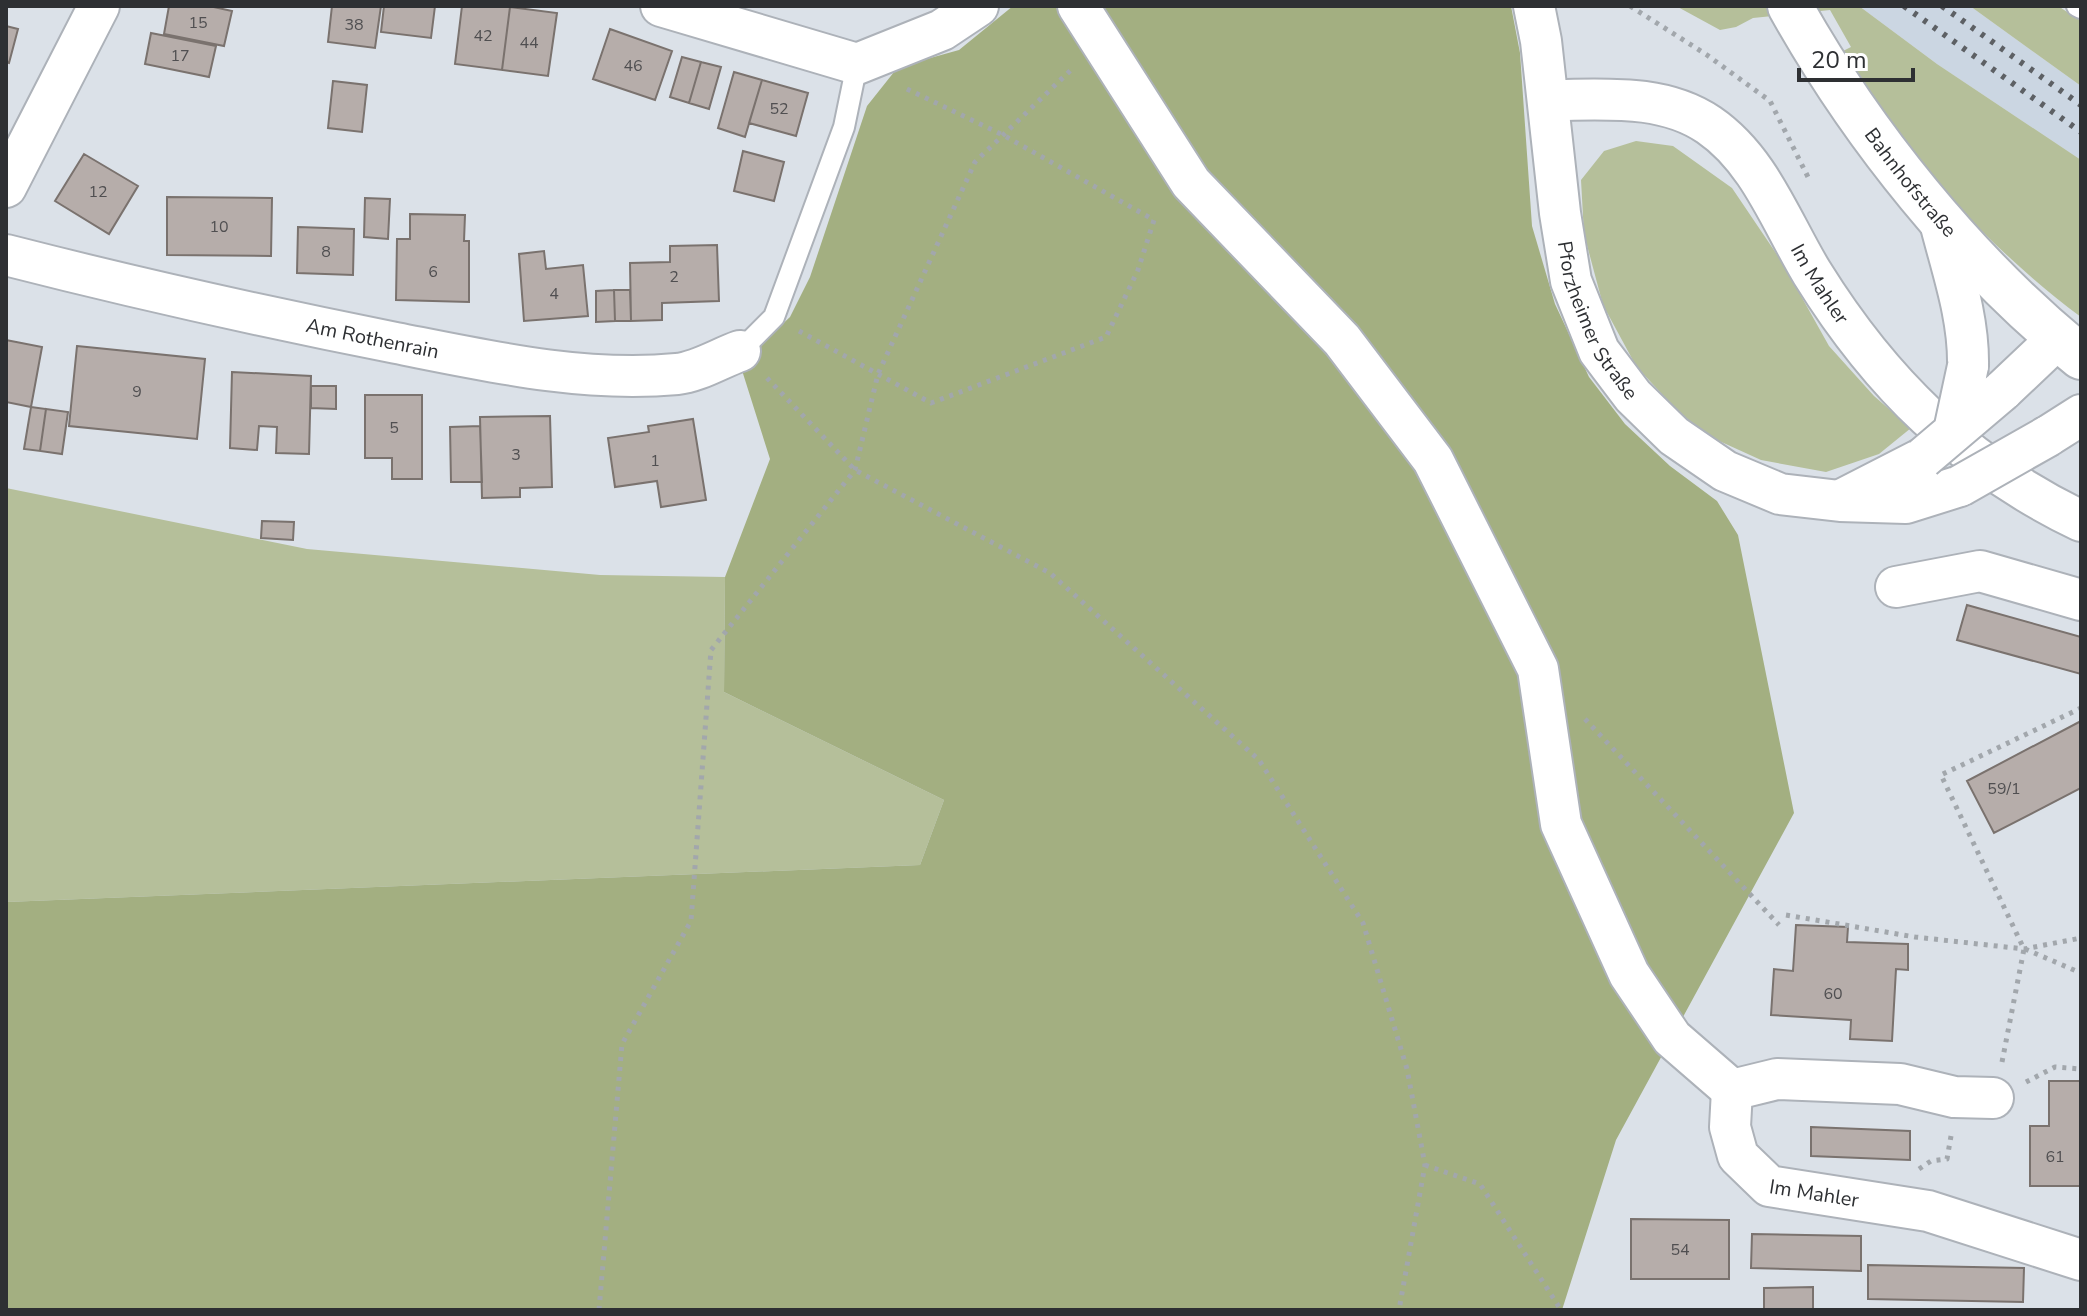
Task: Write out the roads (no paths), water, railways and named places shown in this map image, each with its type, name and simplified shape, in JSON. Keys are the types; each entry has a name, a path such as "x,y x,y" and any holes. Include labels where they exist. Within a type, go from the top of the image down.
{"main road":[{"name":"Bahnhofstraße","path":"1798,21 1861,116 1939,218 2006,290 2069,347"}],"street":[{"path":"6,187 99,6"},
{"path":"661,6 857,64 942,30 978,6"},
{"path":"1078,6 1191,183 1342,340 1433,460 1538,669 1561,824 1629,974 1672,1038 1732,1090 1777,1079 1900,1084 1954,1097 1993,1098"},
{"name":"Pforzheimer Straße","path":"1534,6 1571,281 1599,351 1633,396 1674,436 1725,471 1780,494 1840,501 1906,503 1960,486 2065,426"},
{"name":"Im Mahler","path":"1549,100 1639,100 1677,109 1709,125 1738,151 1759,178 1831,303 1891,382 1960,446 2040,501 2081,521"},
{"path":"1939,218 1968,337 1968,366 1954,431"},
{"name":"Am Rothenrain","path":"6,255 137,289 318,328 464,356 604,377 681,374 740,351"},
{"path":"1840,501 1923,458 2002,391 2069,347"},
{"path":"1896,587 1980,571 2081,600"},
{"name":"Im Mahler","path":"1732,1090 1730,1127 1738,1156 1769,1186 1928,1211 2081,1260"}],"lane":[{"path":"740,351 774,317 844,127 857,64"}],"railway":[{"path":"1904,6 2081,132"},
{"path":"1942,6 2081,105"}]}
